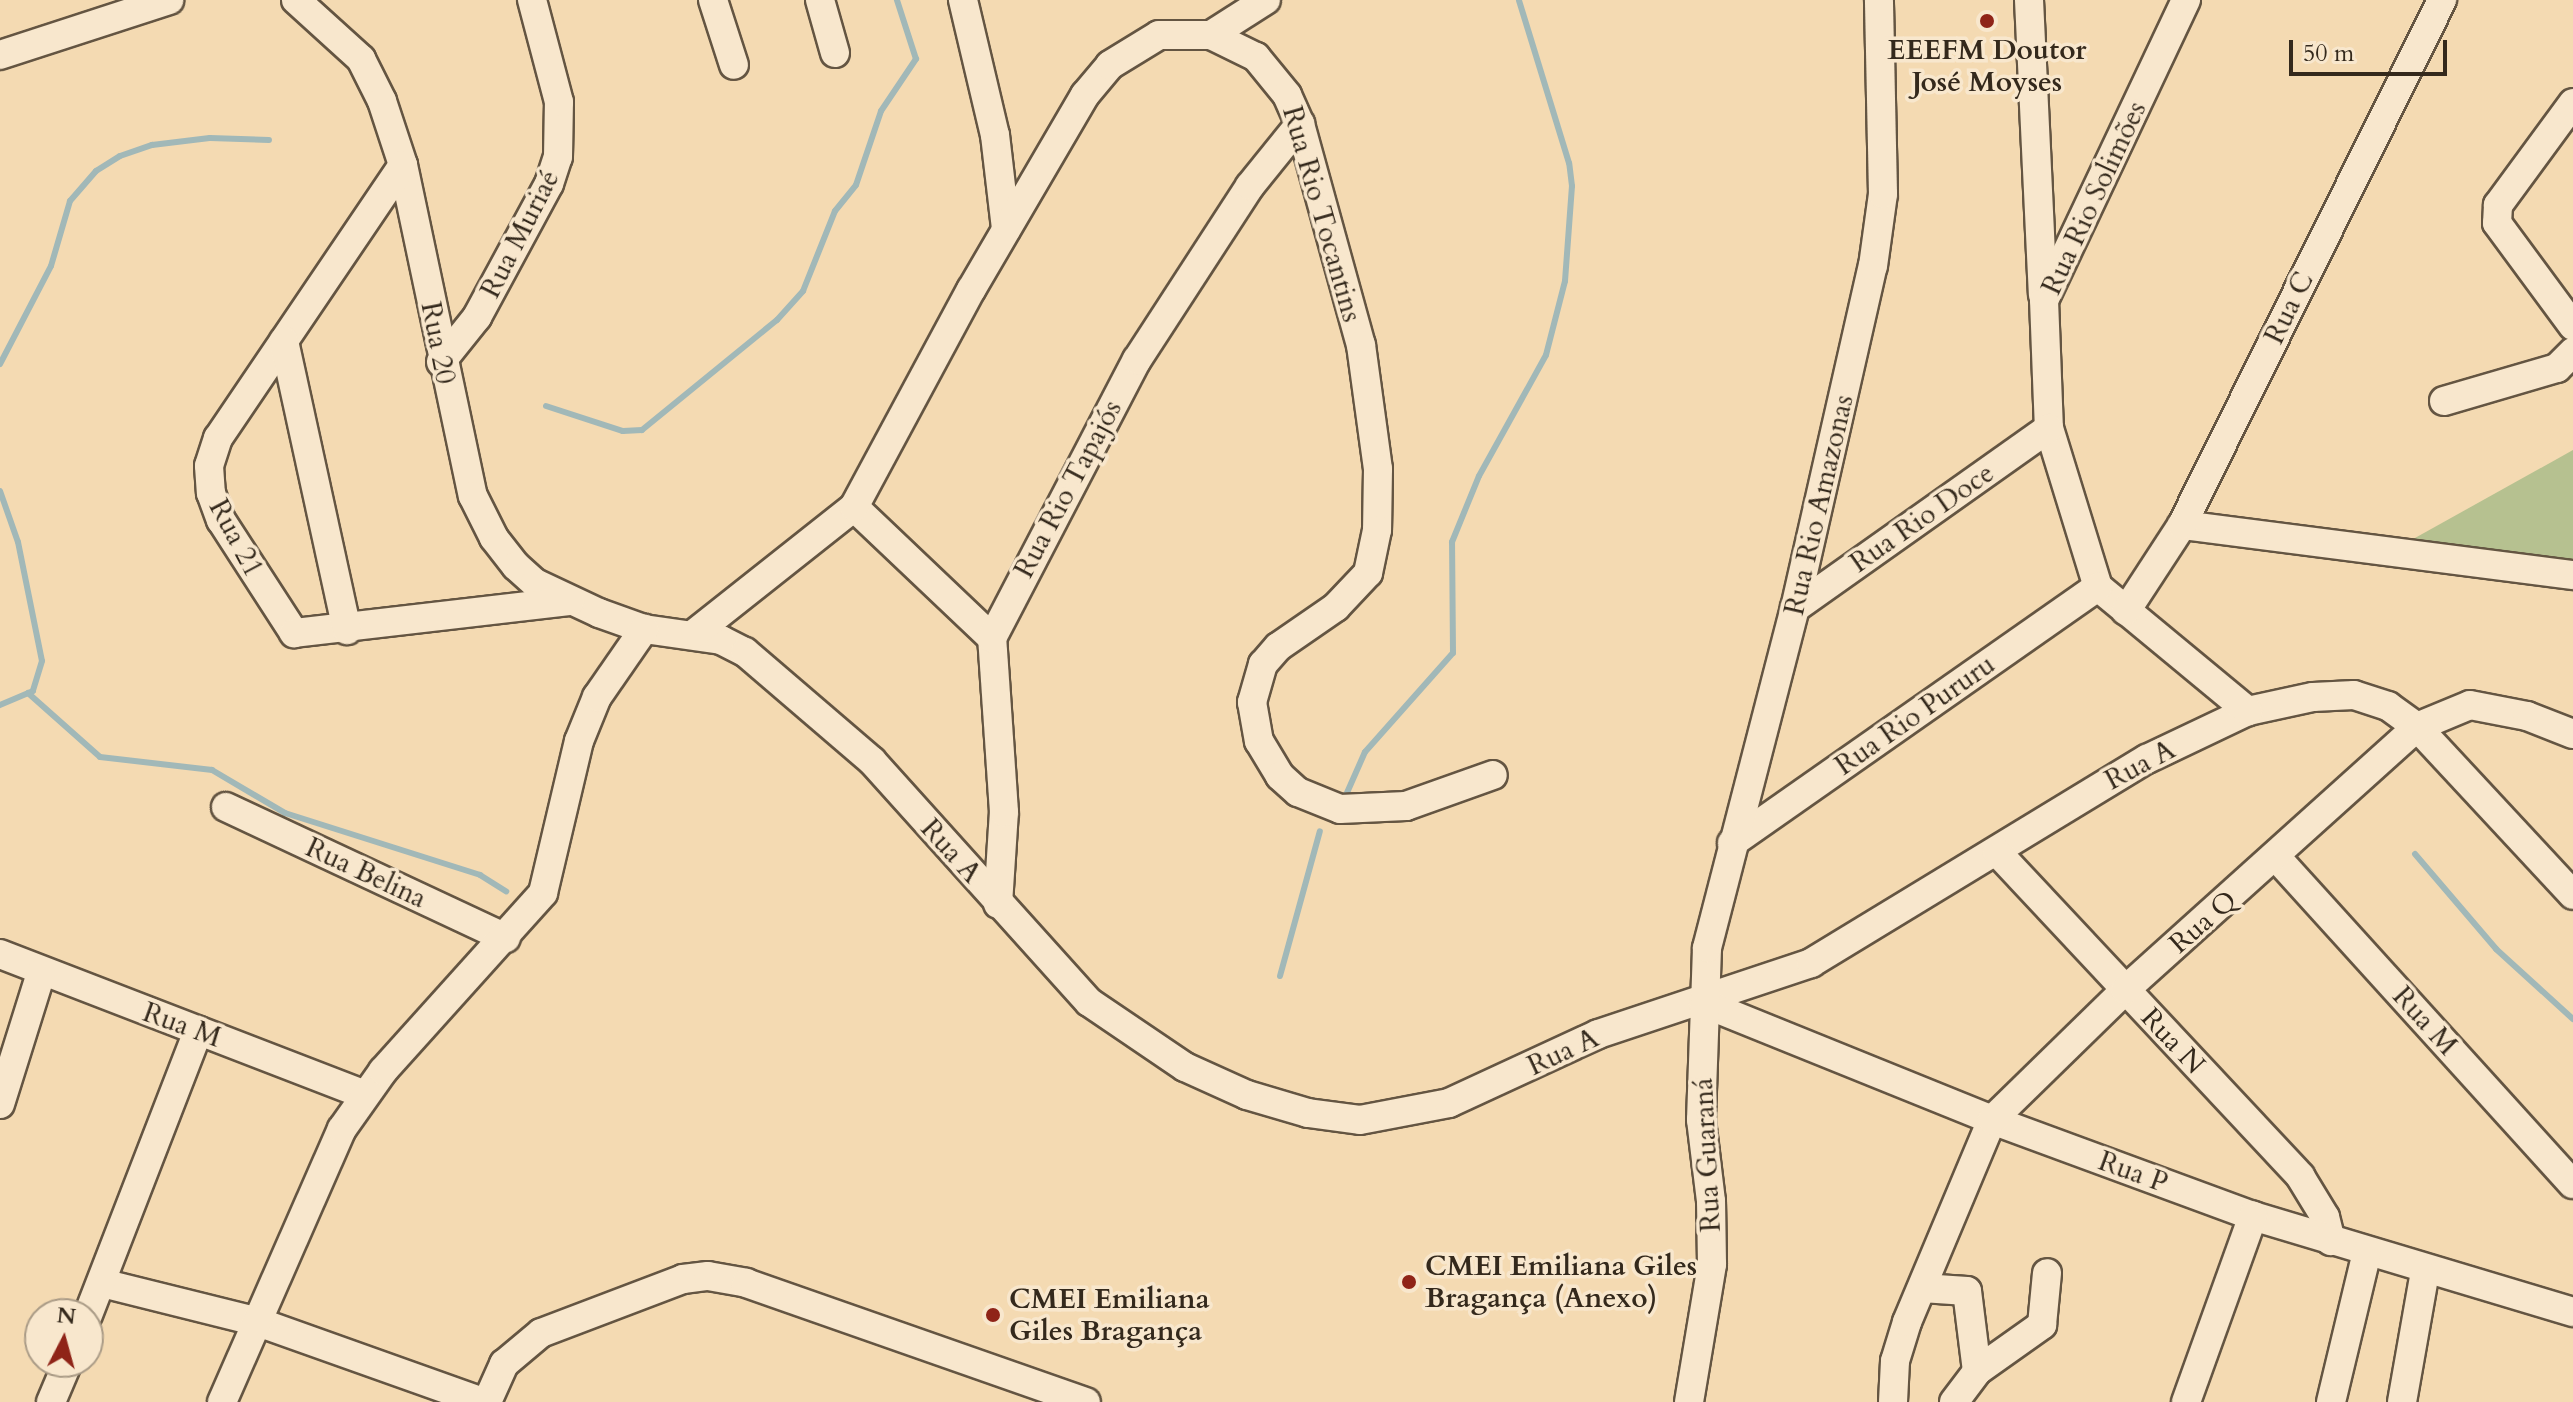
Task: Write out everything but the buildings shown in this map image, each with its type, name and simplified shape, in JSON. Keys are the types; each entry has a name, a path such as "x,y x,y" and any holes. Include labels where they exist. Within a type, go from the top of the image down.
{"street":[{"path":"0,55 169,0"},
{"name":"Rua 20","path":"296,0 361,59 382,101 403,165 441,362 473,496 494,538 535,583 570,601 644,629"},
{"name":"Rua Muriaé","path":"441,362 477,317 549,184 558,157 559,102 532,0"},
{"path":"713,0 734,65"},
{"path":"820,0 835,53"},
{"path":"963,0 995,135 1006,229"},
{"path":"1211,35 1266,0"},
{"name":"Rua Rio Amazonas","path":"1703,1003 1707,948 1795,608 1877,237 1883,180 1879,0"},
{"path":"2029,0 2044,300"},
{"name":"Rua Rio Solimões","path":"2098,587 2049,428 2044,300 2186,0"},
{"name":"Rua C","path":"2126,611 2182,525 2442,0"},
{"name":"Rua Rio Tocantins","path":"695,633 854,507 1006,229 1085,95 1110,65 1159,35 1211,35 1237,45 1264,65 1287,95 1300,124 1361,345 1378,469 1377,530 1361,585 1263,664 1254,683 1256,730 1280,776 1298,792 1340,809 1406,806 1493,775"},
{"path":"2573,103 2498,205 2497,223 2573,326"},
{"name":"Rua Rio Tapajós","path":"992,638 1137,360 1250,186 1300,124"},
{"name":"Rua 21","path":"403,165 218,438 209,466 211,493 221,520 287,627 306,635 570,601"},
{"path":"284,341 347,630"},
{"path":"2444,401 2557,368 2573,352"},
{"name":"Rua Rio Doce","path":"1795,608 2049,428"},
{"path":"854,507 992,638 1004,812 998,904"},
{"path":"2182,525 2573,575"},
{"path":"2098,587 2248,711"},
{"name":"Rua Rio Pururu","path":"1732,843 2098,587"},
{"path":"222,1402 311,1189 365,1095 543,893 579,741 597,697 644,629"},
{"name":"Rua A","path":"644,629 695,633 745,652 872,761 1089,1002 1172,1058 1247,1095 1334,1118 1387,1118 1449,1103 1598,1034 1703,1003 1811,963 2147,759 2248,711 2313,697 2354,695 2388,706 2417,727 2573,895"},
{"path":"2417,727 2470,705 2527,716 2573,734"},
{"name":"Rua Q","path":"1992,1120 2125,990 2277,858 2417,727"},
{"name":"Rua Belina","path":"226,807 506,938"},
{"name":"Rua N","path":"1997,852 2300,1176 2325,1217 2331,1241"},
{"name":"Rua M","path":"2277,858 2573,1184"},
{"name":"Rua M","path":"0,954 41,973 365,1095"},
{"path":"0,1104 41,973"},
{"name":"Rua P","path":"1703,1003 1992,1120 2253,1216 2425,1271 2573,1312"},
{"name":"Rua Guaraná","path":"1689,1402 1712,1264 1711,1201 1701,1120 1703,1003"},
{"path":"95,1298 198,1031"},
{"path":"1893,1402 1895,1361 1992,1120"},
{"path":"2186,1402 2253,1216"},
{"path":"2331,1402 2367,1252"},
{"path":"2402,1402 2425,1271"},
{"path":"1954,1402 1977,1371 2042,1325 2047,1273"},
{"path":"102,1283 258,1322 485,1402 504,1364 541,1333 683,1279 708,1276 746,1283 1086,1402"},
{"path":"1922,1288 1967,1291 1977,1371"},
{"path":"51,1402 61,1378"}],"green space":[{"path":"2573,450 2573,568 2406,543"}],"waterway":[{"path":"546,406 623,431 642,430 777,320 803,291 835,211 856,185 881,111 916,59 897,0"},
{"path":"1346,795 1365,752 1453,653 1452,542 1479,476 1546,355 1565,281 1572,186 1569,163 1519,0"},
{"path":"0,364 51,266 70,201 96,171 120,156 152,145 210,138 269,140"},
{"path":"0,491 18,542 42,661 33,691 0,705"},
{"path":"28,693 100,757 212,770 285,813 480,875 506,891"},
{"path":"1280,976 1320,831"},
{"path":"2415,854 2496,949 2573,1019"}],"place":[{"name":"EEEFM Doutor José Moyses","path":"1987,21"},
{"name":"CMEI Emiliana Giles Bragança (Anexo)","path":"1409,1282"},
{"name":"CMEI Emiliana Giles Bragança","path":"993,1315"}]}
